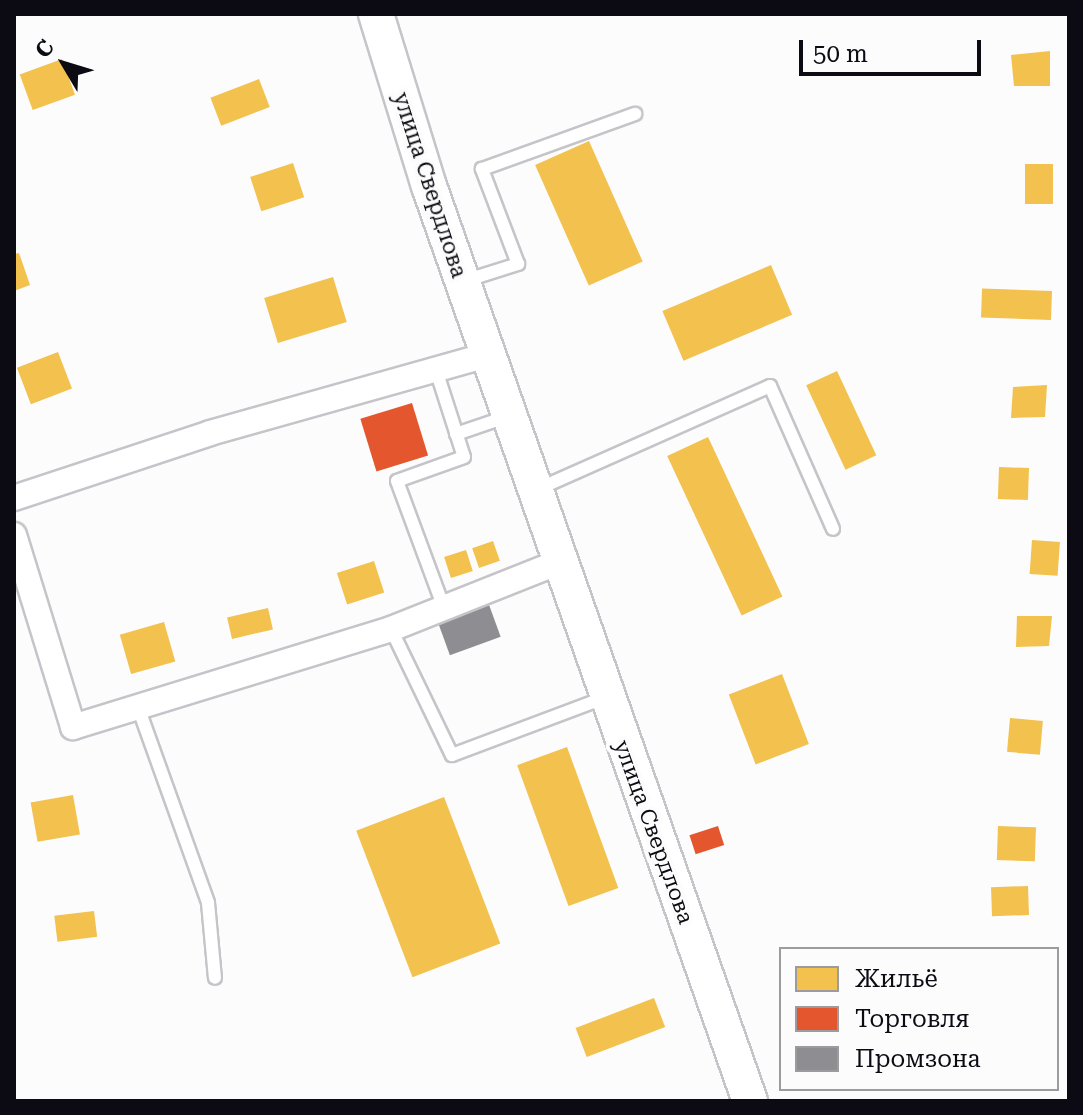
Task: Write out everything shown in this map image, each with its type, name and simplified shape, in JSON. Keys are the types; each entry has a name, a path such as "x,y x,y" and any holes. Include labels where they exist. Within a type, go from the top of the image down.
{"main road":[{"name":"улица Свердлова","path":"376,14 462,282 750,1101"}],"street":[{"path":"14,498 210,433 488,355"},
{"path":"14,535 73,727 391,629 559,562"}],"lane":[{"path":"462,282 518,264 482,169 635,114"},
{"path":"436,370 464,457 397,481 444,608"},
{"path":"535,490 770,386 833,529"},
{"path":"456,434 509,416"},
{"path":"391,629 452,755 606,697"},
{"path":"138,707 208,903 215,978"}],"building: Жильё":[{"path":"1050,51 1050,86 1014,86 1011,55"},
{"path":"62,59 75,95 33,110 20,74"},
{"path":"259,79 270,107 221,126 210,98"},
{"path":"589,141 643,262 589,286 535,165"},
{"path":"293,163 304,197 261,211 250,177"},
{"path":"1025,164 1053,164 1053,204 1025,204"},
{"path":"19,253 30,285 14,291 14,254"},
{"path":"771,265 792,315 683,361 662,311"},
{"path":"333,277 347,322 278,343 264,298"},
{"path":"982,289 1052,291 1051,320 981,318"},
{"path":"58,352 72,388 31,404 17,368"},
{"path":"837,371 876,455 845,470 806,385"},
{"path":"1047,385 1045,417 1011,418 1013,387"},
{"path":"708,437 782,597 742,616 667,456"},
{"path":"999,467 1029,468 1028,500 998,499"},
{"path":"1032,540 1060,542 1058,576 1030,574"},
{"path":"493,541 500,561 479,568 472,548"},
{"path":"466,550 473,571 451,578 444,557"},
{"path":"374,561 384,592 347,604 337,573"},
{"path":"268,608 273,629 232,639 227,617"},
{"path":"1017,616 1052,616 1049,646 1016,647"},
{"path":"164,622 175,661 131,674 120,635"},
{"path":"782,674 809,744 756,764 729,694"},
{"path":"1010,718 1043,721 1040,755 1007,752"},
{"path":"567,747 618,888 568,906 517,765"},
{"path":"73,795 80,834 38,842 31,802"},
{"path":"444,797 500,944 413,977 356,831"},
{"path":"998,826 1036,827 1035,861 997,860"},
{"path":"1028,886 1029,915 992,916 991,887"},
{"path":"94,911 97,937 57,942 54,916"},
{"path":"654,998 665,1027 587,1057 576,1028"}],"building: Торговля":[{"path":"412,403 428,456 376,471 360,419"},
{"path":"718,826 724,845 696,854 689,835"}],"building: Промзона":[{"path":"488,602 501,637 450,655 437,620"}]}
